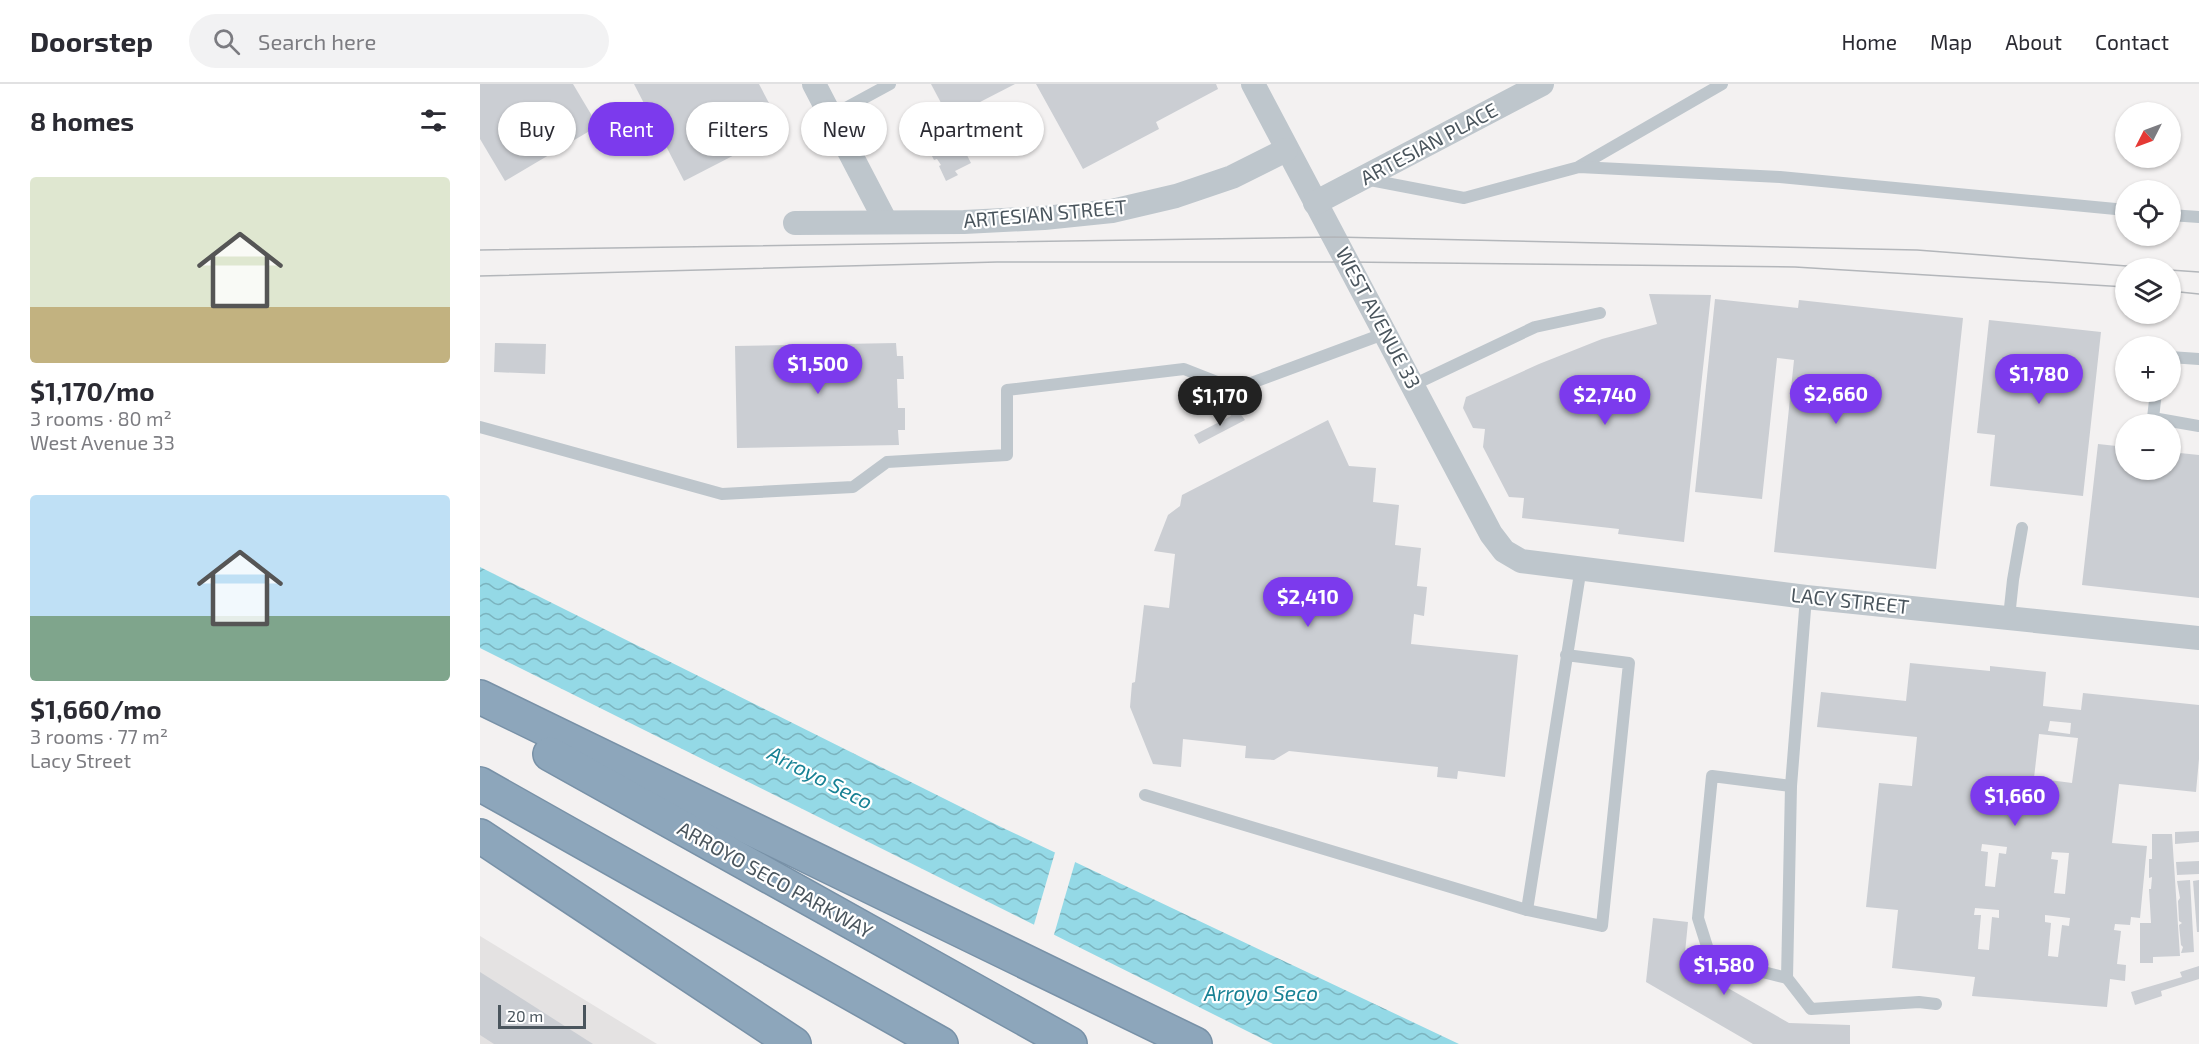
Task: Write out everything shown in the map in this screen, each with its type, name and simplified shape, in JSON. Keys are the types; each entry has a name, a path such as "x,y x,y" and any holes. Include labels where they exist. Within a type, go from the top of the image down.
{"highway":[{"path":"480,698 1195,1044"},
{"name":"ARROYO SECO PARKWAY","path":"480,715 1070,1044"},
{"path":"480,784 941,1044"},
{"path":"480,836 794,1044"}],"street":[{"path":"814,84 824,102"},
{"name":"WEST AVENUE 33","path":"1253,84 1491,534 1504,551"},
{"name":"ARTESIAN PLACE","path":"1315,203 1542,84"},
{"name":"ARTESIAN STREET","path":"795,223 963,222 1044,218 1113,211 1176,196 1232,177 1286,150"},
{"path":"852,156 886,222"},
{"name":"LACY STREET","path":"1504,551 1521,561 1806,597 2199,638"}],"lane":[{"path":"857,102 890,84"},
{"path":"1363,179 1464,198 1579,167 1722,84"},
{"path":"1579,167 1780,177 2115,209"},
{"path":"2181,215 2199,217"},
{"path":"1413,385 1535,327 1600,313"},
{"path":"480,426 722,494 853,487 887,462 1006,455 1007,390 1184,369 1235,389 1386,333"},
{"path":"2181,357 2199,358"},
{"path":"2155,402 2153,418 2199,426"},
{"path":"2009,617 2022,528"},
{"path":"1527,910 1581,567"},
{"path":"1787,978 1791,786 1806,597"},
{"path":"1145,795 1527,910 1602,926 1629,663 1566,655"},
{"path":"1791,786 1712,776 1698,918 1711,959 1787,978 1811,1009 1918,1002 1936,1004"}],"shaded area":[{"path":"480,936 657,1044 480,1044"}],"water":[{"name":"Arroyo Seco","path":"480,567 1001,827 1459,1044 1273,1044 480,648"}],"pier":[{"path":"1056,849 1076,859 1053,938 1033,928"}],"building":[{"path":"480,84 573,84 588,109 588,132 576,139 576,102 498,102 498,156 547,156 505,181 480,139"},
{"path":"634,84 759,84 768,102 686,102 686,156 733,156 684,181 671,156 674,156 674,102 643,102"},
{"path":"931,84 1015,84 980,102 941,102"},
{"path":"1036,84 1216,84 1218,89 1156,122 1159,129 1083,169"},
{"path":"932,156 967,156 971,163 955,171 958,175 946,181 939,166 941,165 937,159 934,160"},
{"path":"1649,294 1711,295 1684,542 1618,534 1619,529 1522,518 1524,498 1509,497 1483,447 1485,429 1473,428 1463,408 1466,397 1602,339 1657,324"},
{"path":"1715,299 1798,308 1799,300 1963,318 1936,569 1774,552 1794,360 1777,358 1762,499 1695,492"},
{"path":"1989,320 2101,332 2083,496 1990,486 1995,435 1977,433"},
{"path":"495,343 546,344 545,374 494,372"},
{"path":"896,343 897,356 903,356 904,379 897,379 898,408 905,408 905,430 898,430 899,445 737,448 735,346"},
{"path":"1236,408 1245,420 1199,444 1194,435 1231,416 1229,412"},
{"path":"1328,420 1349,466 1376,468 1373,502 1399,505 1395,545 1421,548 1417,586 1427,587 1424,616 1414,614 1411,644 1518,655 1505,777 1458,771 1457,779 1437,777 1438,767 1289,751 1274,760 1245,758 1246,746 1183,739 1181,767 1153,764 1130,707 1144,605 1169,608 1175,554 1154,551 1168,515 1180,506 1182,495"},
{"path":"2098,444 2115,446 2115,480 2181,480 2181,453 2199,455 2199,598 2082,585"},
{"path":"1910,663 1990,671 1990,666 2046,672 2043,706 2081,710 2083,693 2199,705 2199,759 2196,792 2119,784 2112,843 2147,846 2140,918 2131,917 2130,925 2115,924 2114,930 2121,931 2117,964 2126,965 2125,981 2110,979 2107,1007 1972,996 1975,977 1892,968 1898,910 1866,907 1879,783 1912,786 1917,737 1817,727 1821,692 1906,701","holes":["2050,721 2071,723 2070,734 2048,731","2039,734 2078,738 2072,783 2034,778","1982,844 2007,847 2006,854 1999,853 1995,887 1985,886 1988,852 1981,851","2052,852 2069,853 2065,894 2054,893 2058,860 2051,859","1975,908 1999,910 1999,918 1992,917 1989,950 1978,949 1981,915 1974,915","2045,915 2070,918 2069,926 2062,925 2058,957 2048,956 2051,923 2045,922"]},
{"path":"2199,831 2199,842 2175,844 2175,832"},
{"path":"2152,834 2172,834 2180,956 2153,957 2153,963 2140,963 2140,923 2151,923 2149,889 2151,889 2152,877 2149,878 2149,859 2152,859"},
{"path":"2199,861 2199,874 2177,875 2176,862"},
{"path":"2190,880 2194,952 2181,953 2183,947 2179,925 2182,923 2179,921 2178,901 2180,898 2177,881"},
{"path":"2199,880 2199,932 2197,932 2193,881"},
{"path":"1653,918 1688,922 1684,963 1789,1023 1850,1025 1850,1044 1753,1044 1646,982"},
{"path":"2199,966 2199,979 2161,991 2162,996 2135,1005 2131,992 2182,977 2180,972"},
{"path":"480,972 593,1044 494,1044 480,1035"}],"tram line":[{"path":"480,250 1334,237 1917,250 2115,265"},
{"path":"480,276 997,262 1347,262 1795,267 2115,286"},
{"path":"2181,271 2199,272"},
{"path":"2181,292 2199,294"}]}
